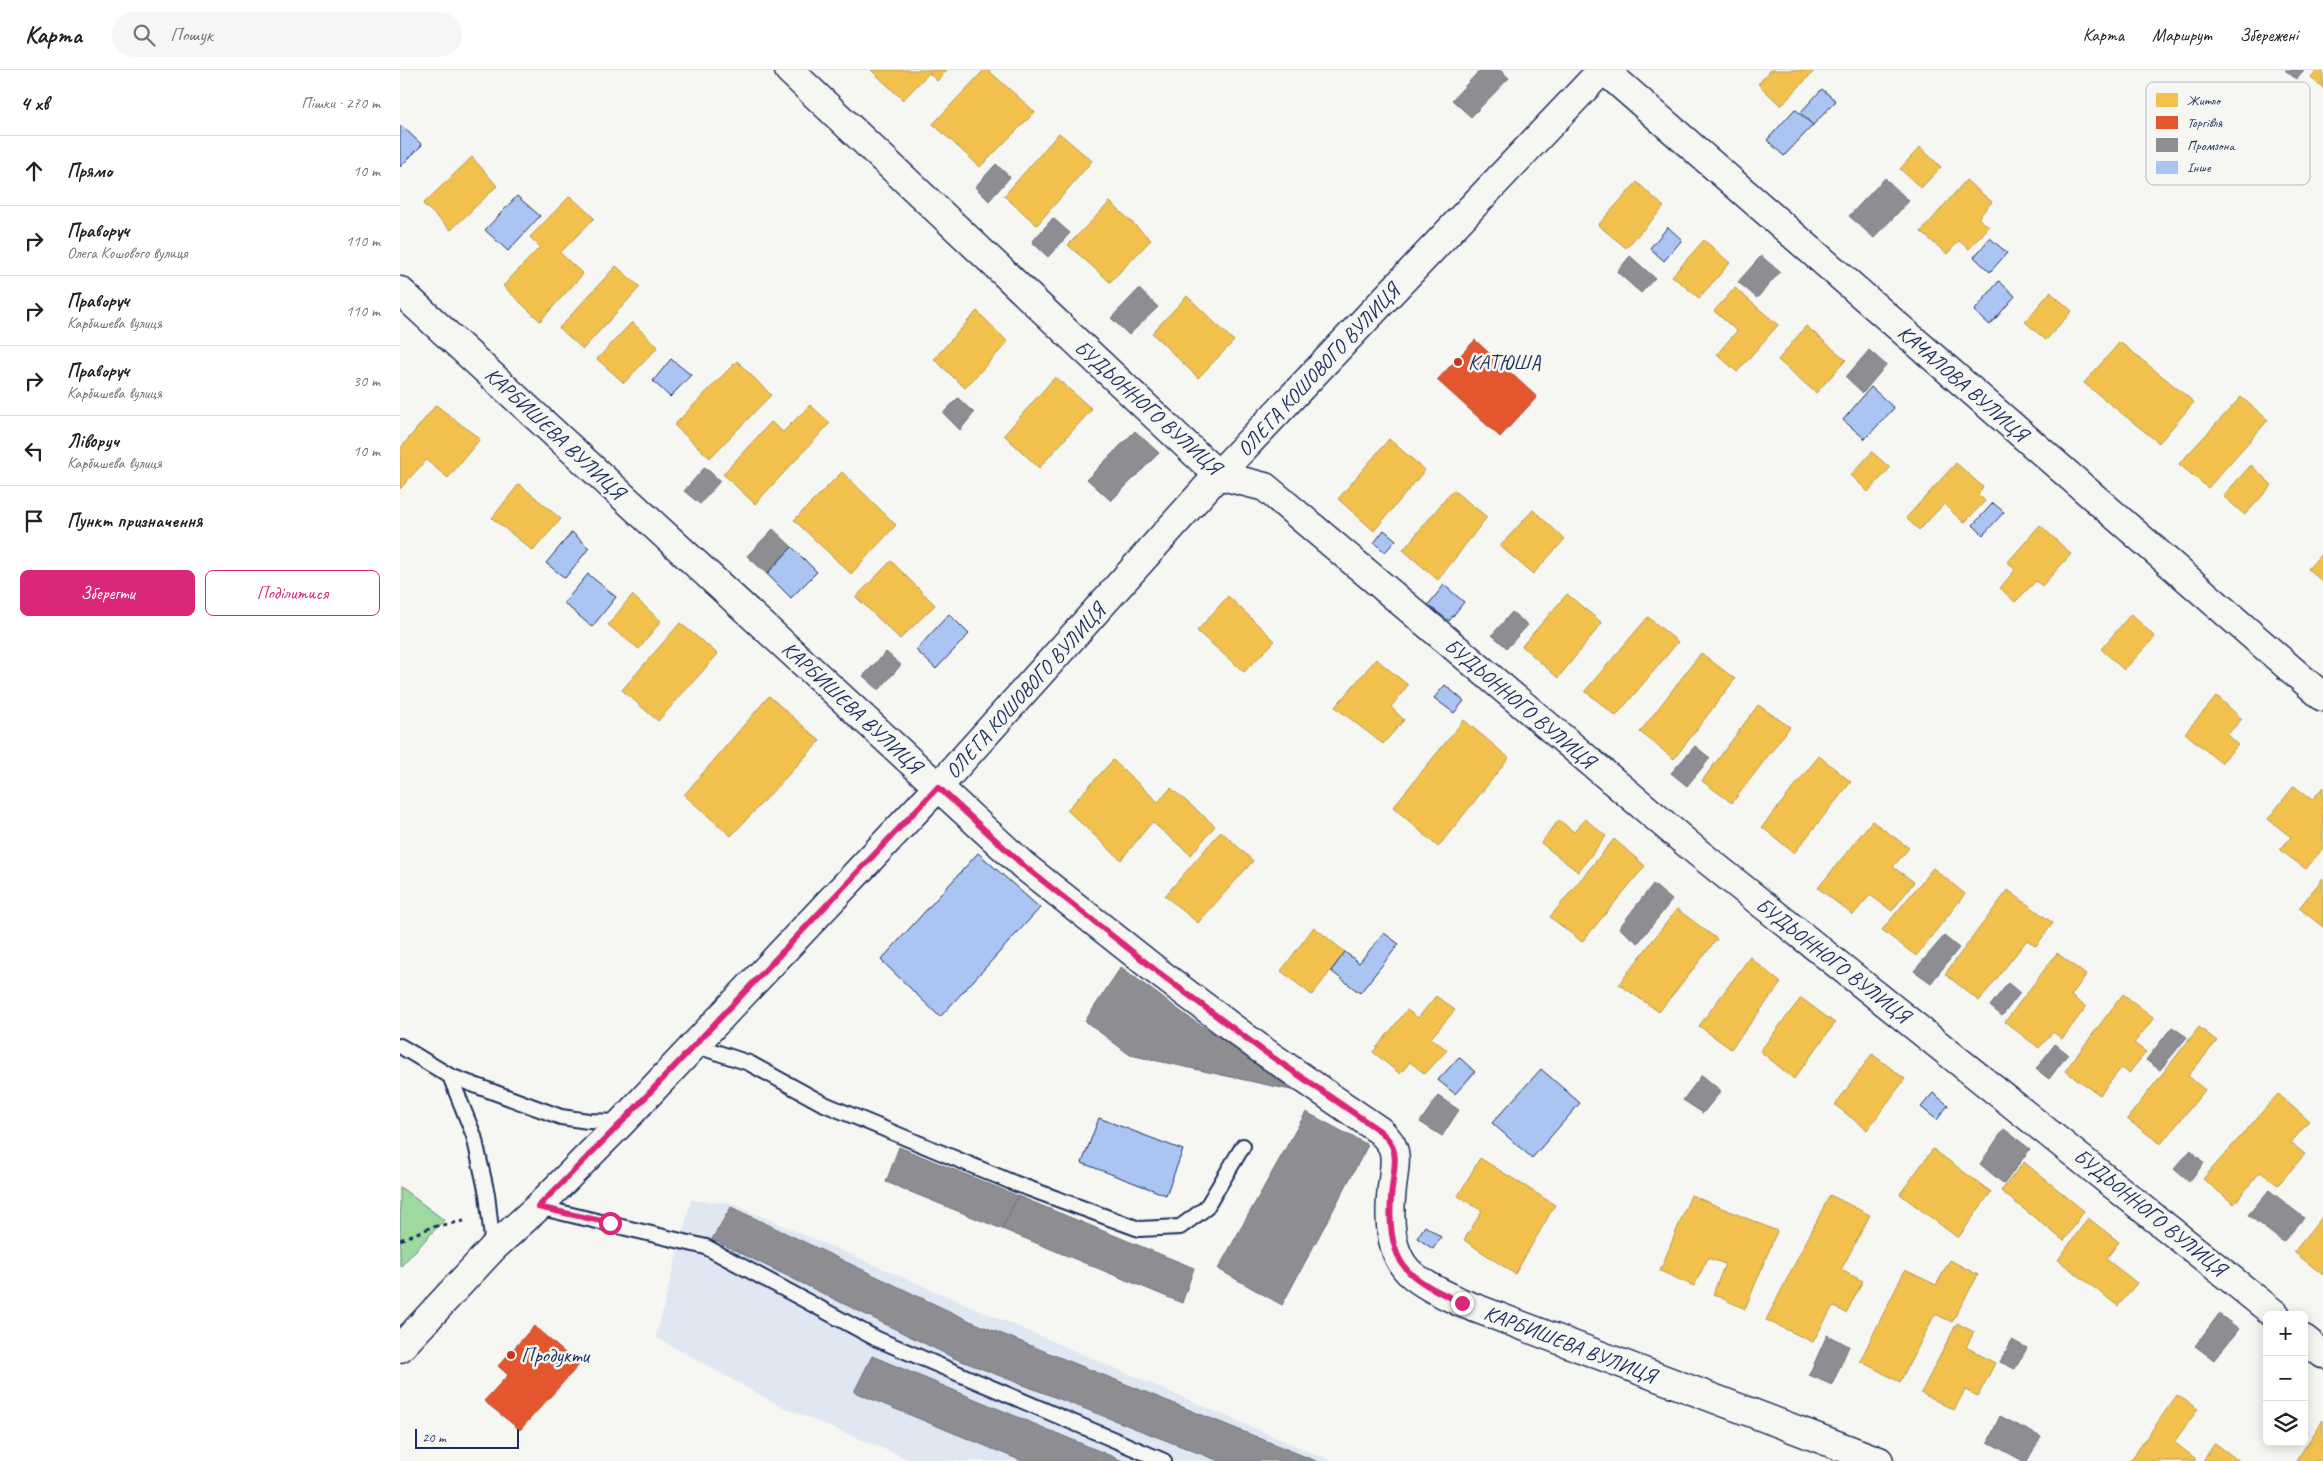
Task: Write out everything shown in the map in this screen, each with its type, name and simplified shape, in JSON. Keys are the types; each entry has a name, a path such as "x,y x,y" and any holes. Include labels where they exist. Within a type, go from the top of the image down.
{"street":[{"name":"БУДЬОННОГО ВУЛИЦЯ","path":"789,70 1218,475 1265,487 1689,845 2271,1311"},
{"name":"ОЛЕГА КОШОВОГО ВУЛИЦЯ","path":"400,1348 493,1248 538,1207 622,1122 938,787 1218,475 1603,70"},
{"name":"КАЧАЛОВА ВУЛИЦЯ","path":"1603,70 2323,697"},
{"name":"КАРБИШЕВА ВУЛИЦЯ","path":"400,290 1024,866 1158,972 1262,1050 1380,1131 1393,1146 1395,1163 1390,1212 1395,1244 1400,1259 1409,1272 1424,1283 1462,1303 1879,1461"},
{"path":"2308,1341 2323,1354"}],"lane":[{"path":"400,1046 450,1076 561,1117 588,1121 622,1122"},
{"path":"694,1046 749,1063 822,1103 1005,1180 1139,1229 1180,1227 1206,1208 1243,1146"},
{"path":"450,1076 474,1136 493,1248"},
{"path":"538,1207 706,1247 877,1339 1164,1461"}],"path":[{"path":"400,1240 432,1227 489,1216"}],"shaded area":[{"path":"691,1200 730,1203 1331,1461 913,1461 778,1405 656,1337"}],"green space":[{"path":"400,1187 444,1220 400,1267"}],"building: Житло":[{"path":"871,70 947,70 937,81 929,73 903,100"},
{"path":"984,70 988,70 1035,112 980,167 933,124"},
{"path":"1771,70 1815,70 1781,106 1758,84"},
{"path":"2317,70 2323,70 2323,88 2311,77"},
{"path":"1059,133 1092,161 1037,225 1004,196"},
{"path":"1920,147 1941,167 1921,188 1900,169"},
{"path":"472,157 497,186 451,230 423,204"},
{"path":"1966,180 1992,202 1978,218 1989,227 1969,249 1959,241 1947,254 1921,232"},
{"path":"1637,182 1664,207 1626,248 1598,225"},
{"path":"570,196 594,218 560,253 583,274 540,321 503,286 540,247 530,237"},
{"path":"1110,202 1151,240 1110,282 1068,245"},
{"path":"1704,240 1730,263 1699,298 1672,276"},
{"path":"616,266 640,287 583,349 559,328"},
{"path":"1735,288 1778,325 1737,372 1717,354 1737,331 1714,311"},
{"path":"2050,292 2072,311 2046,340 2025,322"},
{"path":"1187,296 1234,341 1198,378 1152,333"},
{"path":"977,311 1008,342 965,388 934,359"},
{"path":"632,322 658,347 624,383 597,359"},
{"path":"1806,326 1846,360 1816,393 1778,360"},
{"path":"2120,342 2194,402 2159,443 2084,383"},
{"path":"737,361 771,395 710,458 674,425"},
{"path":"1055,377 1092,409 1039,468 1004,435"},
{"path":"2241,397 2268,420 2208,488 2179,464"},
{"path":"436,405 480,439 448,478 426,460 400,489 400,449"},
{"path":"810,405 830,423 755,504 723,474 771,422 783,432"},
{"path":"1389,439 1425,470 1374,531 1338,499"},
{"path":"1872,452 1890,468 1868,492 1851,475"},
{"path":"1956,463 1983,487 1978,494 1985,501 1964,523 1944,504 1919,530 1906,518"},
{"path":"2251,465 2272,485 2245,515 2223,496"},
{"path":"842,472 896,525 851,574 794,520"},
{"path":"519,484 561,519 533,551 492,518"},
{"path":"1453,490 1487,517 1438,580 1403,550"},
{"path":"1533,510 1565,539 1533,574 1500,546"},
{"path":"2040,525 2071,554 2042,586 2036,581 2015,602 2000,588 2015,570 2008,562"},
{"path":"2323,552 2323,582 2308,569"},
{"path":"891,561 935,605 900,639 856,597"},
{"path":"1567,594 1602,623 1558,678 1522,646"},
{"path":"632,595 661,621 639,649 608,625"},
{"path":"1228,596 1275,641 1244,672 1197,631"},
{"path":"2131,614 2155,637 2124,670 2101,649"},
{"path":"1648,617 1678,642 1616,716 1585,691"},
{"path":"680,623 718,654 658,721 622,690"},
{"path":"1701,653 1735,679 1674,759 1640,732"},
{"path":"1376,659 1408,685 1391,707 1404,720 1383,744 1335,707"},
{"path":"769,696 820,741 731,836 684,795"},
{"path":"2217,696 2242,719 2227,735 2238,745 2221,763 2185,733"},
{"path":"1758,705 1790,727 1732,803 1702,781"},
{"path":"1464,720 1509,758 1438,847 1393,807"},
{"path":"1819,756 1851,782 1794,853 1762,827"},
{"path":"1113,760 1158,802 1171,788 1215,826 1191,855 1152,822 1121,860 1067,810"},
{"path":"2294,786 2312,800 2323,787 2323,848 2306,869 2280,850 2291,837 2268,819"},
{"path":"1585,819 1606,836 1578,872 1541,843 1559,820 1574,832"},
{"path":"1872,821 1909,848 1893,867 1914,882 1892,911 1870,895 1853,915 1818,888"},
{"path":"1221,831 1253,861 1198,923 1165,896"},
{"path":"1614,839 1645,866 1582,942 1550,917"},
{"path":"1933,868 1965,894 1916,956 1882,930"},
{"path":"2323,878 2323,927 2299,908"},
{"path":"2008,890 2053,923 2036,946 2027,940 1979,1001 1945,974"},
{"path":"1677,909 1717,939 1659,1012 1619,984"},
{"path":"1314,927 1345,952 1312,995 1281,971"},
{"path":"2057,953 2086,975 2071,996 2086,1007 2062,1039 2053,1032 2039,1048 2005,1022"},
{"path":"1750,957 1781,983 1731,1049 1699,1026"},
{"path":"2123,994 2154,1018 2134,1043 2146,1052 2129,1073 2121,1068 2100,1095 2065,1071"},
{"path":"1436,996 1455,1010 1431,1038 1447,1050 1425,1074 1410,1062 1400,1074 1373,1052 1407,1010 1418,1018"},
{"path":"1801,998 1835,1023 1794,1079 1760,1051"},
{"path":"2199,1027 2217,1041 2188,1076 2205,1090 2161,1144 2127,1119"},
{"path":"1872,1054 1905,1079 1867,1130 1835,1105"},
{"path":"2278,1094 2309,1121 2291,1143 2305,1154 2278,1185 2260,1172 2234,1204 2203,1179"},
{"path":"1933,1149 1991,1192 1958,1238 1900,1194"},
{"path":"1480,1158 1555,1205 1515,1274 1464,1240 1482,1211 1458,1196"},
{"path":"2024,1162 2084,1211 2064,1241 2001,1191"},
{"path":"1691,1195 1777,1231 1745,1309 1713,1294 1725,1264 1708,1258 1694,1286 1660,1271"},
{"path":"1830,1195 1870,1215 1841,1270 1863,1281 1846,1313 1833,1306 1813,1342 1766,1320"},
{"path":"2323,1216 2323,1275 2294,1252"},
{"path":"2088,1218 2119,1242 2106,1259 2137,1283 2118,1306 2058,1260"},
{"path":"1950,1260 1978,1275 1952,1322 1935,1314 1900,1382 1860,1361 1905,1270 1936,1285"},
{"path":"1957,1323 1974,1332 1966,1347 1995,1363 1978,1396 1965,1390 1954,1410 1921,1393"},
{"path":"2177,1395 2198,1409 2174,1442 2196,1459 2194,1461 2130,1461"},
{"path":"2323,1420 2323,1461 2296,1461 2306,1446 2308,1446 2308,1443"},
{"path":"2215,1443 2239,1461 2203,1461"}],"building: Торгівля":[{"path":"1475,340 1537,397 1500,437 1437,380"},
{"path":"534,1326 579,1365 520,1430 484,1401 508,1375 498,1366"}],"building: Промзона":[{"path":"1480,70 1500,70 1509,78 1471,117 1452,100"},
{"path":"2285,70 2304,70 2296,79"},
{"path":"996,164 1010,177 989,201 975,187"},
{"path":"1885,178 1909,201 1874,238 1849,216"},
{"path":"1053,218 1070,233 1048,257 1032,242"},
{"path":"1630,256 1655,278 1641,293 1617,272"},
{"path":"1761,256 1780,272 1757,298 1738,282"},
{"path":"1139,289 1158,307 1129,335 1111,318"},
{"path":"1869,350 1886,365 1863,393 1846,377"},
{"path":"958,398 974,413 960,430 943,413"},
{"path":"1135,431 1159,453 1111,501 1087,479"},
{"path":"705,467 720,481 700,504 684,491"},
{"path":"773,529 792,547 767,574 747,556"},
{"path":"1512,612 1528,625 1507,648 1492,635"},
{"path":"886,652 901,665 879,690 863,676"},
{"path":"1695,746 1710,758 1687,786 1671,773"},
{"path":"1653,884 1672,900 1638,943 1619,928"},
{"path":"1944,936 1959,948 1931,983 1914,971"},
{"path":"1121,967 1191,1019 1309,1094 1130,1055 1085,1021"},
{"path":"2008,983 2020,993 2002,1016 1990,1006"},
{"path":"2172,1027 2187,1037 2160,1070 2146,1060"},
{"path":"2055,1044 2068,1054 2049,1079 2036,1069"},
{"path":"1702,1075 1721,1091 1703,1113 1683,1100"},
{"path":"1438,1096 1459,1110 1442,1136 1420,1122"},
{"path":"1306,1112 1368,1145 1282,1305 1218,1269"},
{"path":"2004,1129 2030,1149 2004,1184 1980,1164"},
{"path":"899,1147 1018,1196 1002,1229 886,1182"},
{"path":"2191,1150 2204,1163 2189,1182 2174,1169"},
{"path":"2269,1190 2304,1218 2283,1242 2248,1215"},
{"path":"1018,1196 1194,1268 1182,1303 1002,1229"},
{"path":"731,1207 970,1321 1316,1461 1219,1461 954,1358 712,1239"},
{"path":"2219,1314 2239,1329 2214,1360 2195,1346"},
{"path":"1827,1335 1849,1346 1832,1385 1809,1375"},
{"path":"2012,1340 2027,1348 2015,1369 2000,1362"},
{"path":"872,1356 1123,1461 1022,1461 854,1392"},
{"path":"2000,1416 2041,1437 2027,1461 2023,1461 1988,1442"}],"building: Інше":[{"path":"1822,89 1836,101 1813,125 1800,113"},
{"path":"1795,109 1813,125 1784,156 1767,140"},
{"path":"400,126 422,145 400,167"},
{"path":"517,196 540,216 508,251 485,230"},
{"path":"1668,227 1682,240 1664,261 1650,248"},
{"path":"1990,238 2007,253 1990,272 1974,257"},
{"path":"1999,281 2015,296 1990,325 1974,311"},
{"path":"671,359 691,375 670,397 653,381"},
{"path":"1871,387 1894,408 1865,439 1843,420"},
{"path":"1993,503 2004,512 1983,535 1973,525"},
{"path":"1384,530 1396,540 1385,552 1374,543"},
{"path":"572,532 589,548 565,578 546,563"},
{"path":"792,547 817,572 791,598 767,574"},
{"path":"588,574 616,597 592,627 564,603"},
{"path":"1444,585 1464,602 1449,621 1428,605"},
{"path":"949,614 969,634 936,669 916,650"},
{"path":"1445,685 1464,701 1454,713 1434,698"},
{"path":"978,853 1040,908 940,1017 881,960"},
{"path":"1384,933 1399,944 1360,993 1331,971 1345,952 1359,963"},
{"path":"1459,1057 1475,1072 1455,1094 1438,1080"},
{"path":"1541,1069 1580,1103 1532,1158 1492,1123"},
{"path":"1933,1093 1948,1105 1937,1120 1921,1107"},
{"path":"1099,1118 1183,1150 1166,1195 1082,1163"},
{"path":"1425,1226 1441,1237 1433,1249 1417,1238"}],"place":[{"name":"КАТЮША","path":"1458,362"},
{"name":"Продукти","path":"511,1355"}],"route":[{"path":"610,1223 538,1207 622,1122 938,787 1024,866 1158,972 1262,1050 1380,1131 1393,1146 1395,1163 1390,1212 1395,1244 1400,1259 1409,1272 1432,1288 1462,1303"}]}
